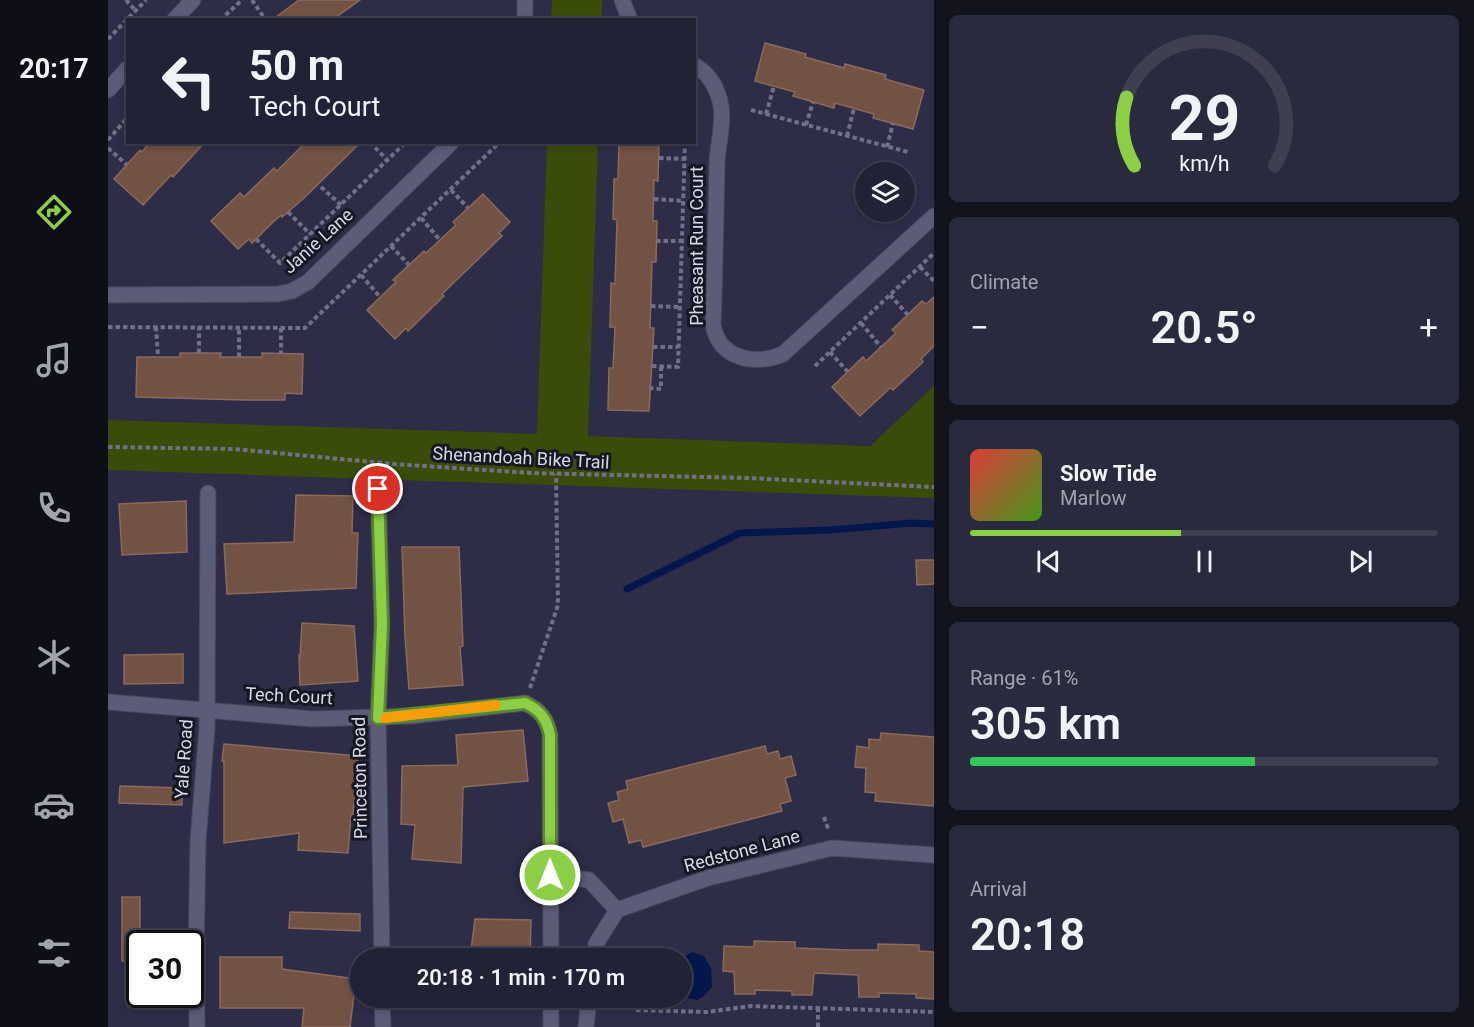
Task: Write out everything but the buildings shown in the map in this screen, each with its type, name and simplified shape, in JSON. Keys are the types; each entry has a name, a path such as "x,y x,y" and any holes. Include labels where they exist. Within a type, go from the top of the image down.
{"street":[{"path":"176,18 193,0"},
{"path":"525,0 525,18"},
{"path":"622,0 629,18"},
{"name":"Pheasant Run Court","path":"696,67 712,82 721,108 713,324 718,340 729,351 757,361 783,354 934,216"},
{"path":"108,90 126,70"},
{"name":"Janie Lane","path":"108,295 278,294 299,288 308,282 450,144"},
{"name":"Princeton Road","path":"378,489 382,624 378,718 382,948"},
{"name":"Yale Road","path":"197,1027 198,841 207,711 208,493"},
{"name":"Tech Court","path":"108,702 313,719 378,718 532,706"},
{"path":"532,706 548,723 550,735 551,948"},
{"name":"Redstone Lane","path":"616,910 708,878 832,848 934,855"},
{"path":"550,875 590,880 616,910 595,948"},
{"path":"382,1008 383,1027"},
{"path":"551,1008 551,1027"},
{"path":"586,1027 588,1008"}],"path":[{"path":"126,0 135,10"},
{"path":"128,18 146,0"},
{"path":"222,18 242,0"},
{"path":"252,0 264,18"},
{"path":"108,39 126,20"},
{"path":"766,114 774,86"},
{"path":"806,125 813,102"},
{"path":"847,135 854,108"},
{"path":"751,110 908,152"},
{"path":"108,140 126,119"},
{"path":"887,147 892,123"},
{"path":"372,144 387,160"},
{"path":"256,239 280,263 404,144"},
{"path":"652,366 678,367 685,144"},
{"path":"108,148 127,165"},
{"path":"659,158 684,159"},
{"path":"321,187 341,205"},
{"path":"451,190 468,208"},
{"path":"654,199 683,201"},
{"path":"288,212 310,234"},
{"path":"421,218 440,240"},
{"path":"656,241 682,241"},
{"path":"391,246 409,265"},
{"path":"815,366 934,253"},
{"path":"920,267 934,281"},
{"path":"361,275 380,297"},
{"path":"890,295 908,315"},
{"path":"651,306 679,307"},
{"path":"861,323 881,347"},
{"path":"156,327 158,357"},
{"path":"199,327 199,353"},
{"path":"239,357 240,327"},
{"path":"280,328 281,354"},
{"path":"653,347 678,347"},
{"path":"830,352 848,372"},
{"path":"649,388 661,389 661,367"},
{"name":"Shenandoah Bike Trail","path":"108,447 234,449 394,464 556,474 747,478 934,487"},
{"path":"532,706 558,605 556,474"},
{"path":"636,1010 707,1012 751,1006 934,1012"},
{"path":"818,1027 819,1008"}],"green space":[{"path":"552,0 602,0 602,18 551,18"},
{"path":"547,144 598,144 588,436 870,446 934,386 934,498 108,470 108,420 537,434"}],"shaded area":[{"path":"692,952 704,956 711,968 712,987 698,1000 692,999"}],"waterway":[{"path":"627,589 740,533 830,530 912,523 934,524"}],"slow traffic":[{"path":"385,718 496,705"}],"route":[{"path":"378,489 382,624 378,718 525,703 538,709 548,723 550,735 550,875"}]}
